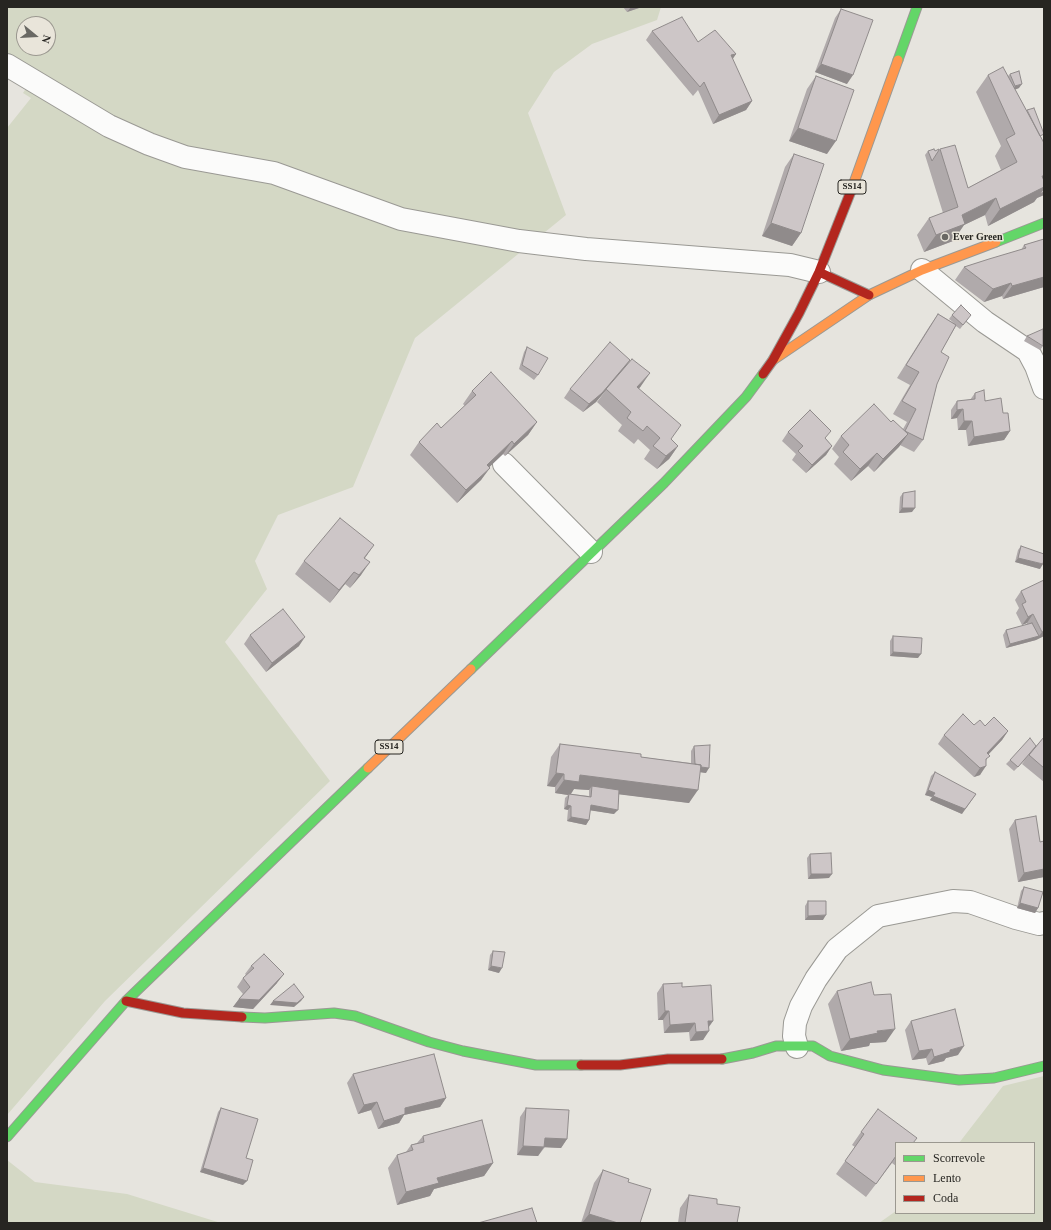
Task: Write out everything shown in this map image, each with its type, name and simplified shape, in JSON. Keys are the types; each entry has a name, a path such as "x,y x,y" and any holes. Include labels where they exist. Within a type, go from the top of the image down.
{"main road":[{"name":"SS14","path":"7,1137 126,1001 700,448 746,397 773,360 799,313 819,272 840,222 918,7"},
{"path":"773,360 869,295 922,270 1044,223"},
{"path":"819,272 869,295"},
{"path":"126,1001 183,1013 225,1017 265,1018 334,1012 355,1016 414,1037 463,1051 536,1065 620,1065 668,1059 724,1059 753,1053 776,1046 813,1046 830,1056 883,1070 959,1080 994,1078 1044,1066"}],"street":[{"path":"7,65 30,77 109,126 185,157 274,173 401,219 519,241 586,249 790,265 819,272"},
{"path":"922,270 985,322 1028,351 1036,366 1044,388"},
{"path":"504,464 591,552"},
{"path":"797,1047 794,1036 794,1023 801,1006 816,979 837,949 878,916 953,901 970,902 1016,918 1039,924 1044,923"}],"green space":[{"path":"7,7 661,7 657,20 592,44 554,72 528,113 566,215 415,338 353,487 278,515 255,561 267,589 225,642 330,781 105,1001 7,1115 7,128 31,98 23,93 38,70 7,53"},
{"path":"1044,1076 1044,1223 879,1223 895,1212 895,1214 1035,1214 1035,1142 960,1142 1003,1086"},
{"path":"7,1160 35,1182 127,1194 221,1223 7,1223"}],"building":[{"path":"841,9 873,20 853,75 821,64"},
{"path":"682,17 698,42 715,30 736,54 731,55 752,101 719,115 704,82 700,87 652,31"},
{"path":"1003,67 1044,143 1044,176 1042,176 1044,187 1000,209 996,198 962,215 965,224 936,235 929,218 958,207 940,149 955,145 968,188 1017,162 1006,139 1015,134 988,75"},
{"path":"1019,71 1022,84 1015,86 1010,74"},
{"path":"816,76 854,90 836,141 798,128"},
{"path":"1034,108 1044,134 1040,136 1027,110"},
{"path":"934,149 935,151 939,150 932,161 928,151"},
{"path":"794,154 824,164 801,233 771,223"},
{"path":"1044,239 1044,277 1012,286 1011,283 993,289 964,267 1026,248 1024,245"},
{"path":"961,305 971,315 963,325 952,315"},
{"path":"938,314 956,325 941,352 949,357 937,384 923,440 905,431 916,409 902,401 919,372 906,365"},
{"path":"1043,329 1043,346 1027,336"},
{"path":"610,342 630,360 602,393 589,404 570,389"},
{"path":"527,347 548,358 538,375 522,365"},
{"path":"632,359 650,373 637,387 681,425 671,439 678,446 666,456 653,446 660,438 647,426 643,431 627,418 631,412 606,389"},
{"path":"491,372 537,422 514,444 512,441 487,465 490,468 466,490 419,442 437,423 441,428 476,395 472,391"},
{"path":"984,390 985,401 1001,398 1003,413 1008,413 1010,431 974,437 972,421 964,421 963,409 957,410 957,401 975,399 975,393"},
{"path":"874,404 891,422 893,420 908,434 883,459 877,453 860,469 843,452 849,445 841,436"},
{"path":"810,410 831,431 825,438 832,446 812,465 798,451 803,446 788,432"},
{"path":"915,491 915,508 902,508 903,493"},
{"path":"340,518 374,545 364,558 370,562 359,575 354,572 339,590 304,561"},
{"path":"1021,546 1044,554 1043,564 1018,558"},
{"path":"1044,580 1044,631 1042,632 1033,614 1028,617 1022,604 1026,602 1021,591"},
{"path":"283,609 305,637 272,663 250,635"},
{"path":"1032,623 1039,636 1010,644 1006,630"},
{"path":"893,636 922,638 921,654 893,652"},
{"path":"963,714 974,725 980,720 985,726 994,717 1008,731 987,753 990,756 986,759 986,766 980,768 944,735"},
{"path":"1044,737 1044,768 1029,755"},
{"path":"1030,738 1036,746 1018,767 1010,760"},
{"path":"560,744 641,754 641,757 701,765 698,790 580,775 579,782 564,780 564,774 556,773"},
{"path":"710,745 709,768 701,767 701,765 695,764 694,746"},
{"path":"935,772 976,794 965,809 933,796 935,793 928,790"},
{"path":"592,786 619,790 618,810 591,805 589,820 571,817 571,806 567,805 569,794 591,797"},
{"path":"1036,816 1040,842 1044,841 1044,869 1024,873 1015,820"},
{"path":"831,853 832,874 811,874 810,854"},
{"path":"1024,887 1043,892 1038,908 1020,903"},
{"path":"808,901 826,901 826,915 808,916"},
{"path":"493,951 505,952 502,968 491,966"},
{"path":"264,954 284,974 259,1000 239,999 250,987 243,978 254,968 251,966"},
{"path":"871,982 874,995 891,994 895,1029 877,1031 878,1033 850,1039 837,991"},
{"path":"682,983 682,987 711,985 713,1021 708,1021 709,1031 696,1032 695,1023 670,1025 669,1011 665,1011 663,984"},
{"path":"294,984 304,997 297,1003 273,1001"},
{"path":"955,1009 964,1046 934,1057 932,1049 919,1051 911,1021"},
{"path":"434,1054 446,1098 405,1108 405,1114 384,1121 377,1102 364,1105 353,1074"},
{"path":"221,1108 258,1119 246,1158 253,1160 247,1181 203,1168"},
{"path":"526,1108 569,1110 567,1139 545,1138 544,1147 523,1146"},
{"path":"878,1109 917,1138 914,1142 895,1142 895,1157 876,1184 845,1161 864,1134 861,1132"},
{"path":"482,1120 493,1163 437,1178 439,1183 406,1192 397,1155 413,1150 411,1145 424,1142 423,1136"},
{"path":"603,1170 629,1179 628,1182 651,1189 640,1223 618,1223 589,1214"},
{"path":"689,1195 717,1199 717,1204 740,1207 737,1223 685,1223"},
{"path":"532,1208 537,1223 478,1223"}],"traffic: fast":[{"path":"898,60 917,7"},
{"path":"996,242 1044,223"},
{"path":"471,669 664,483 746,397 763,374"},
{"path":"7,1137 126,1001 368,768"},
{"path":"242,1017 265,1018 334,1013 355,1016 429,1042 463,1051 536,1065 581,1065"},
{"path":"722,1059 753,1053 776,1046 813,1046 830,1056 883,1070 959,1080 994,1078 1044,1066"}],"traffic: slow":[{"path":"851,191 898,60"},
{"path":"773,360 869,295 922,270 996,242"},
{"path":"368,768 471,669"}],"traffic: jam":[{"path":"763,374 773,360 799,313 819,272 851,191"},
{"path":"819,272 869,295"},
{"path":"126,1001 183,1013 242,1017"},
{"path":"581,1065 620,1065 668,1059 722,1059"}],"place":[{"name":"Ever Green","path":"945,237"}]}
